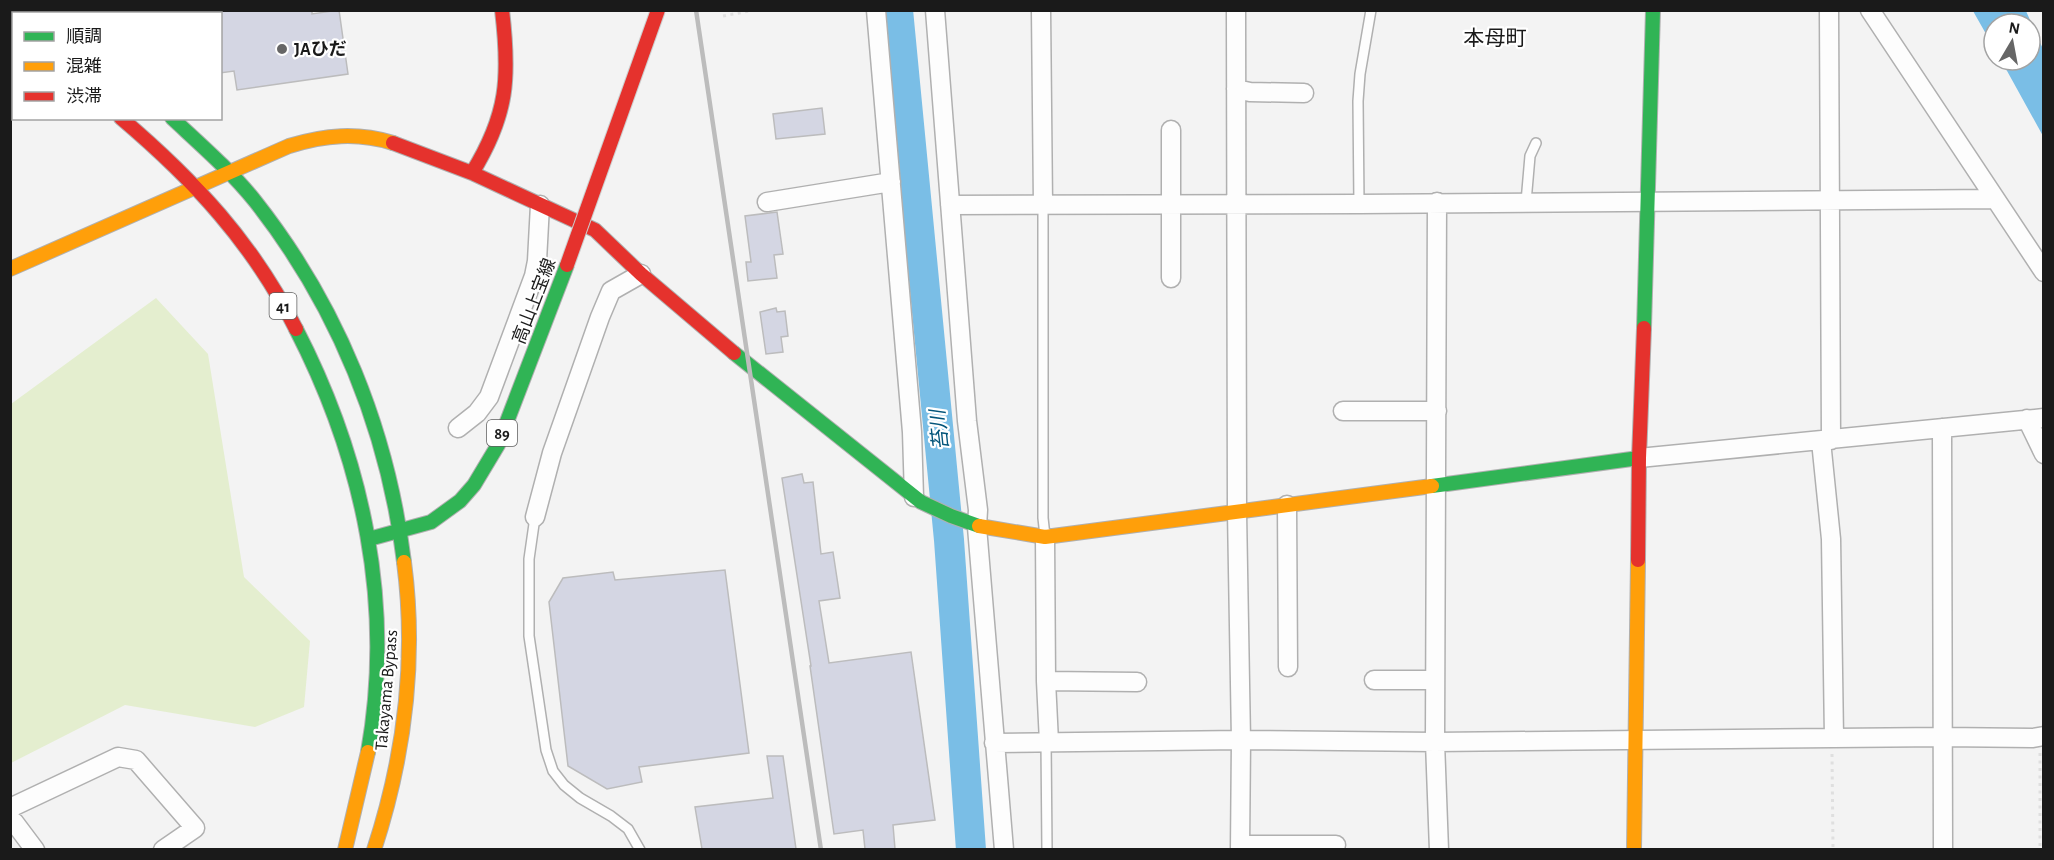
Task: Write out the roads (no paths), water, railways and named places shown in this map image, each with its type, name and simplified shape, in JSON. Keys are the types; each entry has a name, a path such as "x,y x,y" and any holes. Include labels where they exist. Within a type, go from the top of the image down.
{"main road":[{"path":"472,173 495,131 502,109 507,56 502,10"},
{"name":"高山上宝線","path":"369,539 432,522 460,501 486,468 498,445 567,265 658,10"},
{"path":"1634,849 1639,458 1649,202 1647,190 1653,10"},
{"name":"41","path":"123,120 196,186 224,217 272,286 293,323 332,413 347,456 369,539"},
{"name":"41","path":"174,120 228,171 256,202 284,240 332,320 370,410 385,457 401,530"},
{"path":"10,269 289,146 316,138 360,135 389,141 472,173 595,230 641,274 748,364 917,499 940,513 1005,533 1045,537 1639,458"},
{"name":"Takayama Bypass","path":"374,849 392,788 403,732 409,679 408,576 401,530"},
{"name":"Takayama Bypass","path":"345,849 364,774 377,673 376,594 369,539"}],"street":[{"path":"876,10 917,499"},
{"path":"935,10 967,421 978,510 974,525 1004,849"},
{"path":"1041,10 1043,205"},
{"path":"1236,10 1240,847 1336,845"},
{"path":"1829,10 1830,200 1826,441 1833,738"},
{"path":"1870,10 2043,272"},
{"path":"1236,89 1250,92 1304,93"},
{"path":"1171,130 1171,278"},
{"path":"767,202 891,182"},
{"path":"950,206 1994,199"},
{"path":"1437,202 1435,742 1438,849"},
{"path":"458,428 477,413 489,397 534,276 539,242 540,205"},
{"path":"535,517 552,453 611,291 641,274"},
{"path":"1343,411 1437,411"},
{"path":"1639,458 2035,419 2043,454"},
{"path":"1942,428 1943,849"},
{"path":"1287,506 1288,667"},
{"path":"1045,537 1048,741"},
{"path":"1374,680 1435,680"},
{"path":"1046,681 1137,682"},
{"path":"994,743 1241,740 1435,742 2033,738 2042,736"},
{"path":"10,808 118,756 135,760 195,828 163,849"},
{"path":"10,820 35,849"}],"lane":[{"path":"1359,204 1360,74 1371,10"},
{"path":"1526,202 1530,156 1536,143"},
{"path":"1043,205 1043,518 1045,537"},
{"path":"535,517 530,559 529,636 546,750 553,771 564,785 579,798 611,816 628,830 640,849"},
{"path":"1047,849 1048,741"}],"water":[{"path":"1973,11 2026,12 1982,12 1982,27"},
{"path":"2042,47 2043,49 2043,136 2008,72 2042,72"}],"waterway":[{"name":"苔川","path":"898,10 949,540 971,850"}],"railway":[{"path":"696,10 821,850"}],"place":[{"name":"JAひだ","path":"282,49"}],"district":[{"name":"本母町","path":"1495,38"}]}
